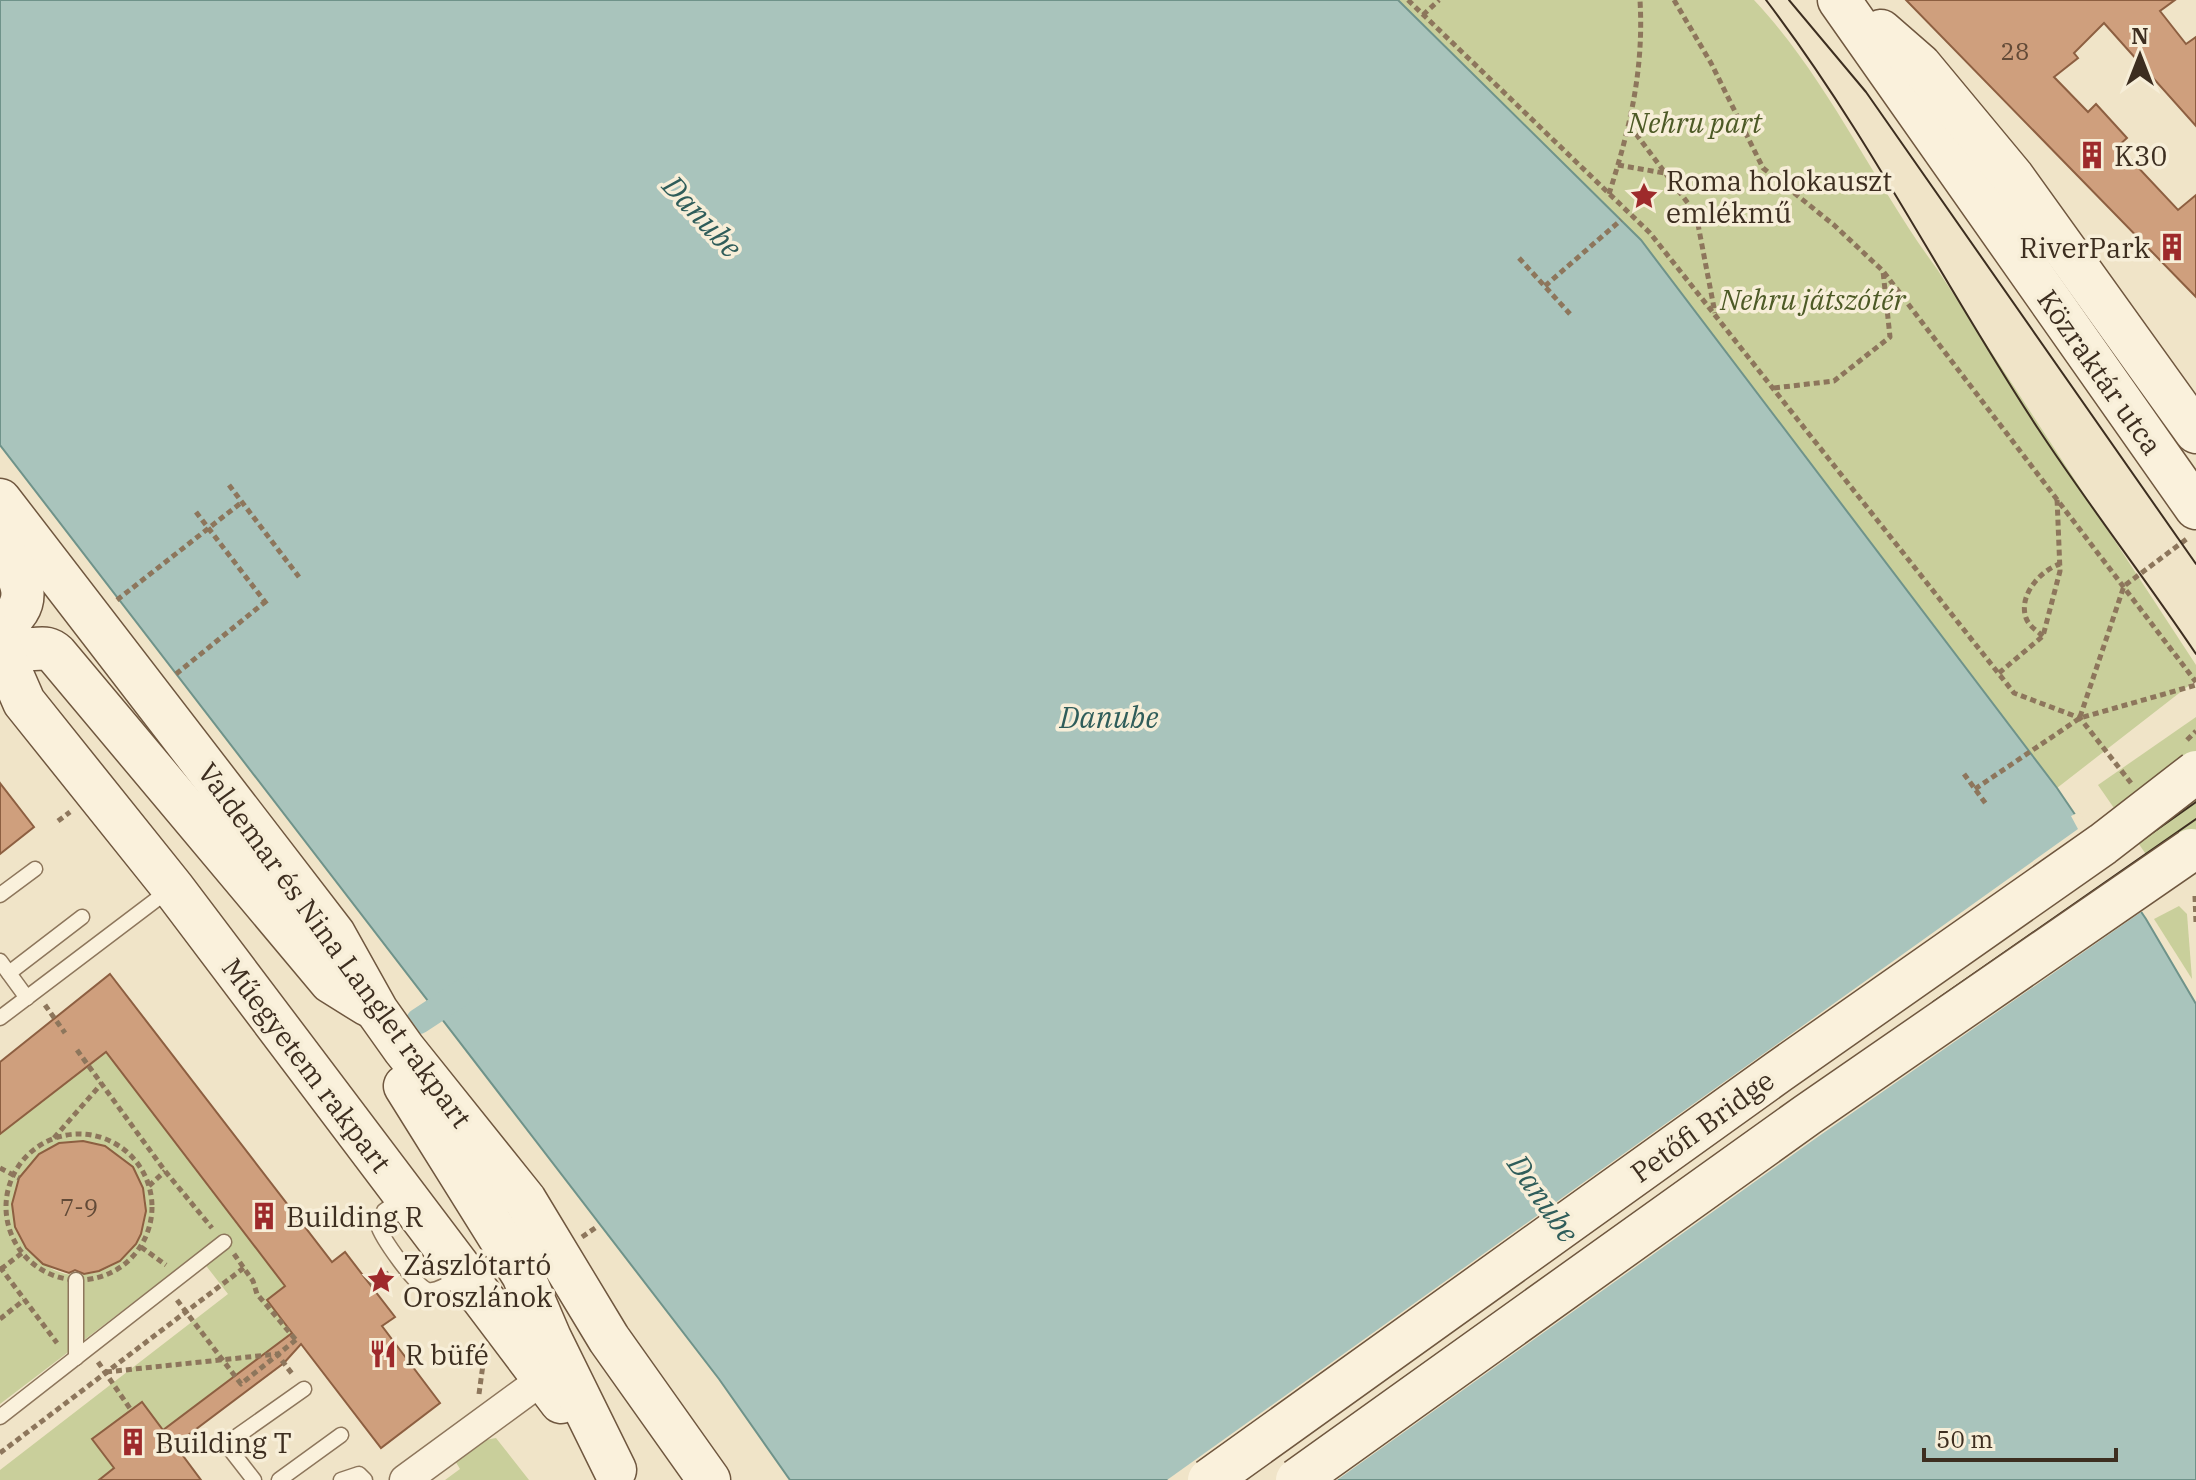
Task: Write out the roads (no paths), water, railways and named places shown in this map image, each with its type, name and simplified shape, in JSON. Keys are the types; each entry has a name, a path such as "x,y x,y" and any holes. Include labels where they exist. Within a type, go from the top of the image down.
{"main road":[{"name":"Közraktár utca","path":"1841,0 1920,65 2193,522"},
{"name":"Közraktár utca","path":"1996,188 2196,432"},
{"name":"Valdemar és Nina Langlet rakpart","path":"0,500 339,940 377,1011 525,1200 601,1328 709,1480"},
{"path":"0,548 23,586 22,606 11,620 0,627"},
{"path":"0,637 14,647 30,650 41,647 56,654 331,982 377,1011 398,1073 523,1275 614,1477"},
{"name":"Műegyetem rakpart","path":"0,647 12,695 173,888 464,1271 614,1477"},
{"name":"Petőfi Bridge","path":"1209,1480 1778,1072 2103,844 2196,772"},
{"name":"Petőfi Bridge","path":"1297,1480 1807,1115 2196,847"}],"street":[{"path":"405,1480 543,1379"}],"lane":[{"path":"0,895 35,869"},
{"path":"0,1018 173,888"},
{"path":"31,994 4,967 82,917"},
{"path":"0,1417 224,1242"},
{"path":"74,1360 76,1280"},
{"path":"254,1480 226,1444 304,1389"},
{"path":"279,1480 341,1435"},
{"path":"341,1480 354,1474 365,1480"}],"water":[{"name":"Danube","path":"0,0 1398,0 1641,240 2057,788 2146,919 2196,1004 2196,1480 790,1480 719,1379 0,445"}],"waterway":[{"path":"419,1021 466,990"}],"tram line":[{"path":"1766,0 1839,104 2039,430 2196,654"},
{"path":"1789,0 1866,92 2196,564"},
{"path":"1242,1480 1548,1259 2196,802"},
{"path":"1933,1002 2196,819"},
{"path":"1401,1380 1672,1187"}],"place":[{"name":"K30","path":"2092,155"},
{"name":"Roma holokauszt emlékmű","path":"1644,196"},
{"name":"RiverPark","path":"2172,247"},
{"name":"Building R","path":"264,1216"},
{"name":"Zászlótartó Oroszlánok","path":"381,1280"},
{"name":"R büfé","path":"383,1354"},
{"name":"Building T","path":"133,1442"}],"park label":[{"name":"Nehru part","path":"1695,122"},
{"name":"Nehru játszótér","path":"1813,299"}]}
